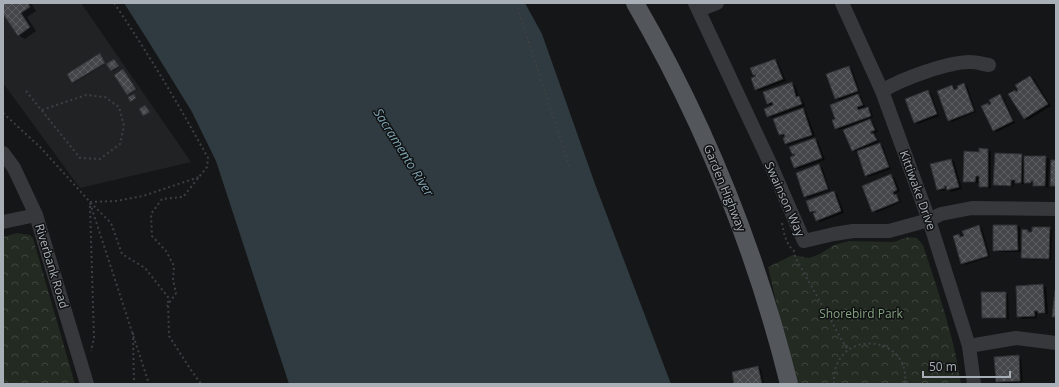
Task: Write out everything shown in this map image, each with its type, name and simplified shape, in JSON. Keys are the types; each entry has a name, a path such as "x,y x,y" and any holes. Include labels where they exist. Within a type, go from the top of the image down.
{"main road":[{"name":"Garden Highway","path":"635,3 672,70 704,137 723,183 761,284 779,345 788,384"}],"street":[{"path":"697,7 717,3"},
{"name":"Kittiwake Drive","path":"842,3 882,91 929,220 970,346 974,384"},
{"name":"Swainson Way","path":"697,7 769,161 804,241 853,231 889,231 929,220 941,214 972,208 1056,209"},
{"path":"882,91 892,84 955,64 969,62 988,65"},
{"name":"Riverbank Road","path":"3,153 14,168 36,215 87,384"},
{"path":"3,222 36,215"},
{"path":"970,346 1016,338 1056,342"}],"path":[{"path":"114,3 146,51 184,114 208,158 207,166 200,177 183,197 162,199 151,214 152,236 166,251 174,266 172,280 176,294 167,306"},
{"path":"516,3 570,169"},
{"path":"26,91 80,158 100,159 120,144 124,126 119,107 105,97 86,95 42,110"},
{"path":"3,113 40,147 111,223 122,254 145,268 168,297 167,306 169,336 201,384"},
{"path":"90,202 116,201 143,196 200,177"},
{"path":"90,202 149,384"},
{"path":"90,202 94,338 90,352"},
{"path":"790,248 794,251 794,257 848,351"},
{"path":"132,330 134,384"},
{"path":"834,384 834,376 839,360 857,345 865,343 873,343 888,348 900,359 905,374 905,384"}],"shaded area":[{"path":"3,3 81,3 191,162 80,188 3,83"}],"green space":[{"path":"17,233 30,235 33,238 75,384 3,384 3,237"},
{"name":"Shorebird Park","path":"908,237 917,238 923,245 950,331 961,384 795,384 768,267 793,255 809,258 820,254 834,245 849,241 894,242"}],"water":[{"name":"Sacramento River","path":"124,3 525,3 542,34 595,184 671,384 289,384 216,161 192,112"}],"building":[{"path":"3,3 28,3 30,7 21,13 30,27 18,36 3,14"},
{"path":"100,53 105,63 72,83 67,74"},
{"path":"114,59 119,66 111,71 106,64"},
{"path":"775,59 783,79 755,90 751,78 756,76 753,75 750,68"},
{"path":"849,66 858,91 835,99 826,74"},
{"path":"123,69 136,89 127,95 114,75"},
{"path":"1030,76 1048,104 1024,119 1008,94 1015,90 1016,92 1018,90 1015,85"},
{"path":"792,82 796,97 799,96 802,104 767,117 764,109 773,105 772,102 767,104 763,92"},
{"path":"964,83 974,111 948,121 937,91 952,85 954,90 958,88 957,86"},
{"path":"928,90 937,114 914,123 905,99"},
{"path":"134,94 136,98 130,102 128,97"},
{"path":"858,94 863,105 857,107 858,110 868,107 871,116 835,129 832,120 835,119 830,105"},
{"path":"1000,94 1013,121 993,131 981,106 988,103 989,105 991,104 989,100"},
{"path":"145,105 150,112 143,116 139,109"},
{"path":"803,108 812,135 785,144 783,138 785,137 784,134 779,135 773,119"},
{"path":"870,119 875,130 871,132 871,134 873,133 877,140 852,151 843,130"},
{"path":"815,138 822,158 794,168 790,157 795,155 792,154 789,147"},
{"path":"880,143 889,167 865,176 857,151"},
{"path":"979,148 988,149 988,187 979,187 979,176 976,176 975,182 963,182 964,151 979,152"},
{"path":"995,153 1022,154 1021,183 1015,183 1015,180 1011,180 1011,186 993,185"},
{"path":"1024,156 1046,156 1045,186 1033,186 1033,181 1031,181 1031,183 1024,183"},
{"path":"951,159 959,187 947,190 946,186 944,186 945,188 937,190 930,164"},
{"path":"1051,160 1056,160 1056,186 1050,186"},
{"path":"819,164 828,189 804,197 796,173"},
{"path":"891,174 897,190 893,192 894,195 896,194 899,201 872,212 862,186"},
{"path":"834,191 841,211 816,221 813,213 816,212 810,212 806,201"},
{"path":"979,225 988,256 961,264 953,236 959,234 960,237 964,236 962,231"},
{"path":"993,225 1017,225 1018,250 993,251"},
{"path":"1032,227 1050,227 1049,259 1021,258 1022,229 1032,232"},
{"path":"1043,284 1045,313 1038,313 1038,311 1034,311 1035,316 1017,317 1016,286"},
{"path":"1055,290 1056,317 1052,317"},
{"path":"981,292 1006,292 1006,318 982,318"},
{"path":"1019,355 1020,381 996,382 994,357"},
{"path":"758,366 762,384 734,384 732,372"}]}
